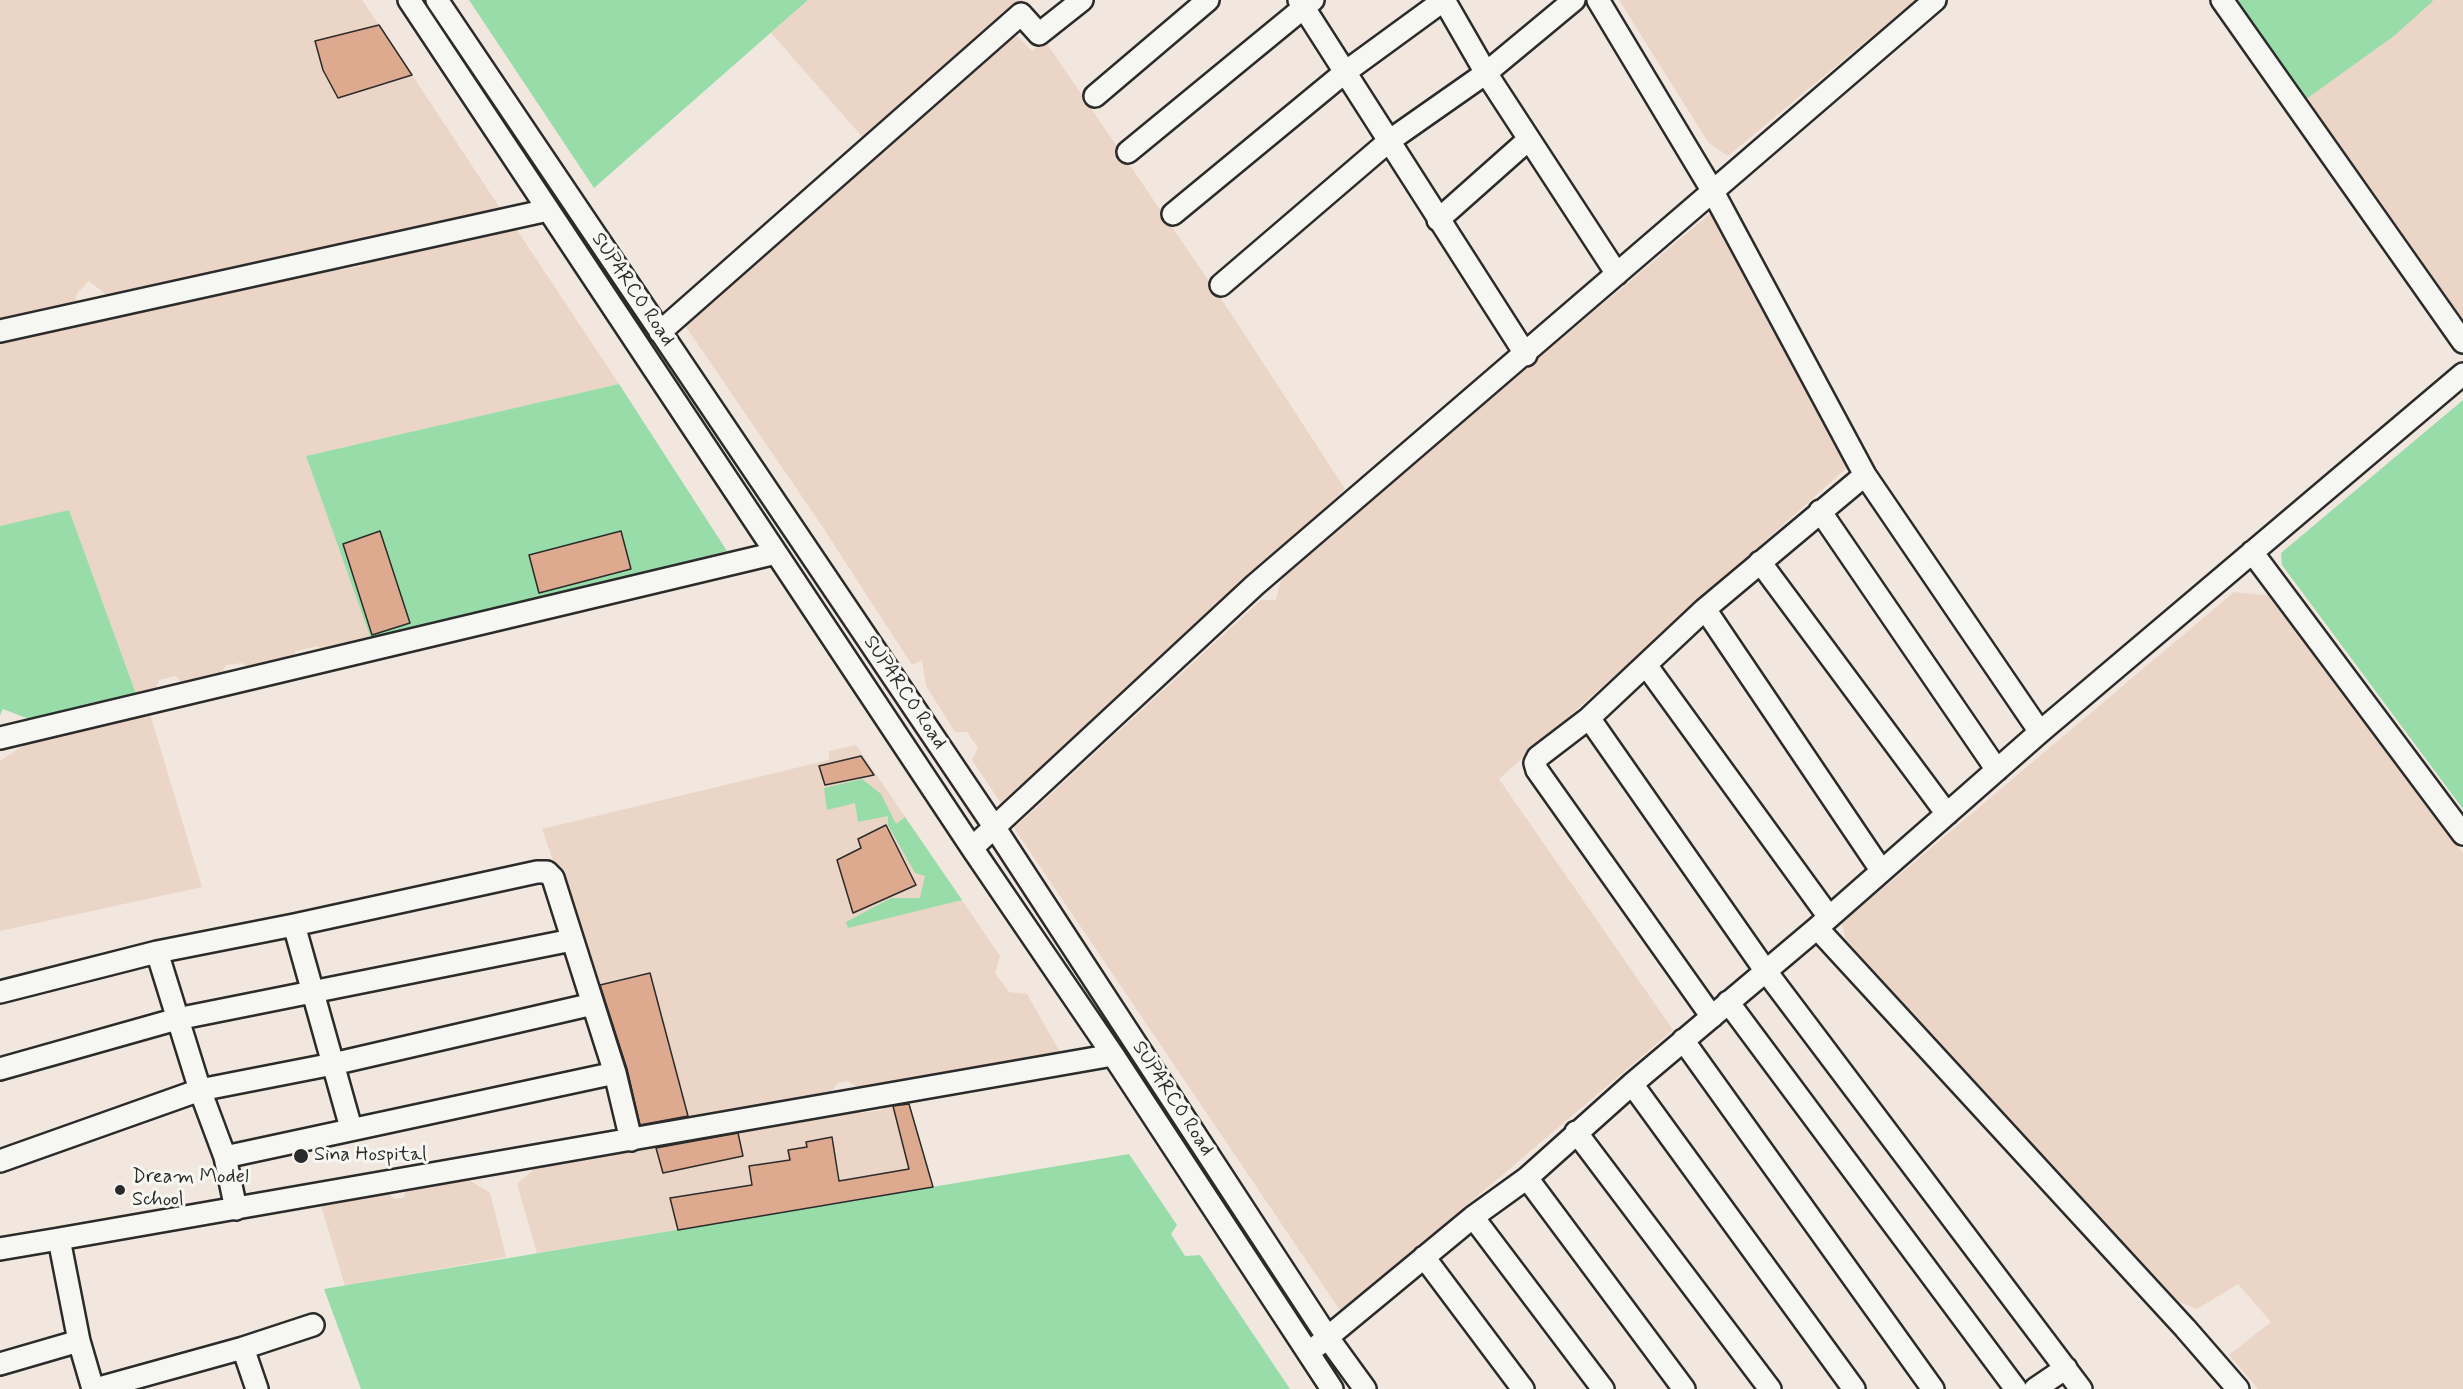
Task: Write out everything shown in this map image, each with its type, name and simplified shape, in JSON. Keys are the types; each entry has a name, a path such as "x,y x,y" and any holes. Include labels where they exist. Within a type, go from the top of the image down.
{"street":[{"name":"SUPARCO Road","path":"409,0 972,848 1113,1055 1332,1389"},
{"name":"SUPARCO Road","path":"438,0 994,828 1328,1338 1365,1389"},
{"path":"660,332 1020,14 1039,34 1082,0"},
{"path":"1095,96 1208,0"},
{"path":"1173,214 1344,73 1444,0 1528,140 1617,274"},
{"path":"1221,285 1389,141 1486,73 1574,0"},
{"path":"1599,0 1712,190 1865,476 2040,732"},
{"path":"972,848 1255,585 1526,355 1712,190 1935,0"},
{"path":"2222,0 2463,342"},
{"path":"1128,152 1305,2 1344,73 1526,355"},
{"path":"1438,220 1528,140"},
{"path":"0,332 548,210"},
{"path":"1307,1354 1473,1217 1527,1178 1576,1132 1823,922 2040,732 2463,374"},
{"path":"1712,1017 1537,770 1535,763 1538,757 1588,718 1705,609 1820,511 1865,476"},
{"path":"1820,511 1997,770"},
{"path":"2252,552 2463,834"},
{"path":"0,738 776,553"},
{"path":"1760,562 1947,814"},
{"path":"1705,609 1881,870"},
{"path":"1646,665 1823,922 2238,1389"},
{"path":"1588,718 1765,970 2081,1389"},
{"path":"0,992 157,952 547,872 553,878 615,1073 631,1140"},
{"path":"294,925 351,1128"},
{"path":"0,1069 177,1019 572,940"},
{"path":"157,952 200,1090 225,1156 236,1209"},
{"path":"1728,1002 2016,1389"},
{"path":"0,1161 200,1090 333,1064 593,1004"},
{"path":"1683,1040 1933,1389"},
{"path":"0,1249 1113,1055"},
{"path":"225,1156 615,1073"},
{"path":"1632,1084 1854,1389"},
{"path":"1576,1132 1770,1389"},
{"path":"1527,1178 1684,1389"},
{"path":"1473,1217 1603,1389"},
{"path":"59,1239 79,1341 94,1389 243,1348 313,1325"},
{"path":"1424,1257 1523,1389"},
{"path":"0,1364 79,1341"},
{"path":"243,1348 257,1389"},
{"path":"2035,1389 2066,1368"}],"shaded area":[{"path":"0,0 362,0 379,25 315,42 323,70 338,98 412,75 500,208 108,296 89,281 77,293 75,303 0,320"},
{"path":"808,0 1023,0 865,140 771,33"},
{"path":"1619,0 1915,0 1728,156 1708,142"},
{"path":"2432,0 2463,0 2463,325 2305,100 2394,36"},
{"path":"1012,31 1032,51 1045,41 1230,312 1345,489 1003,806 972,760 978,748 967,732 955,732 926,686 922,660 912,665 820,523 682,321"},
{"path":"1712,212 1850,465 1499,779 1673,1030 1341,1312 1014,828 1261,600 1276,600 1281,579 1362,507"},
{"path":"515,227 619,384 306,456 372,642 327,653 317,646 296,651 291,661 250,670 242,663 226,665 220,677 183,685 176,676 159,680 155,690 136,694 69,511 0,526 0,343 337,268 342,270 362,266 362,263"},
{"path":"2234,592 2273,596 2463,853 2463,1389 2258,1389 2229,1355 2271,1322 2238,1284 2197,1309 2179,1302 1846,940 1842,923"},
{"path":"150,714 202,887 0,931 0,761 32,740"},
{"path":"856,745 1000,956 995,973 1009,992 1027,994 1060,1052 857,1088 848,1081 838,1083 830,1093 636,1129 575,923 542,829 829,760 829,751"},
{"path":"908,1098 933,1187 537,1253 517,1184 541,1163 854,1109 862,1113 882,1110 887,1102"},
{"path":"466,1178 490,1193 506,1257 345,1286 320,1202 334,1200 338,1204 350,1201 352,1197 387,1191 394,1199 403,1198 408,1188"}],"green space":[{"path":"469,0 808,0 594,188"},
{"path":"2235,0 2433,1 2394,36 2305,100"},
{"path":"619,384 727,551 372,642 306,456"},
{"path":"2463,400 2463,809 2282,565 2281,553"},
{"path":"69,510 136,694 29,719 3,709 0,715 0,526"},
{"path":"862,779 881,794 896,824 905,817 962,900 848,928 846,922 891,898 920,898 925,876 915,873 888,825 888,816 858,822 855,803 827,810 824,788"},
{"path":"1129,1154 1177,1225 1171,1234 1185,1256 1200,1255 1290,1389 361,1389 324,1289"}],"building":[{"path":"379,25 412,75 338,98 323,70 315,41"},
{"path":"380,531 410,623 372,635 343,544"},
{"path":"621,531 631,569 539,593 529,555"},
{"path":"861,756 874,775 825,785 819,766"},
{"path":"886,825 916,885 853,913 837,860 861,848 858,839"},
{"path":"650,973 688,1116 640,1125 627,1069 600,985"},
{"path":"909,1104 933,1187 678,1230 670,1198 752,1185 749,1166 790,1160 788,1150 807,1147 806,1142 832,1137 839,1181 909,1169 893,1106"},
{"path":"738,1133 743,1156 663,1173 656,1148"}],"place":[{"name":"Sina Hospital","path":"301,1156"},
{"name":"Dream Model School","path":"120,1190"}]}
